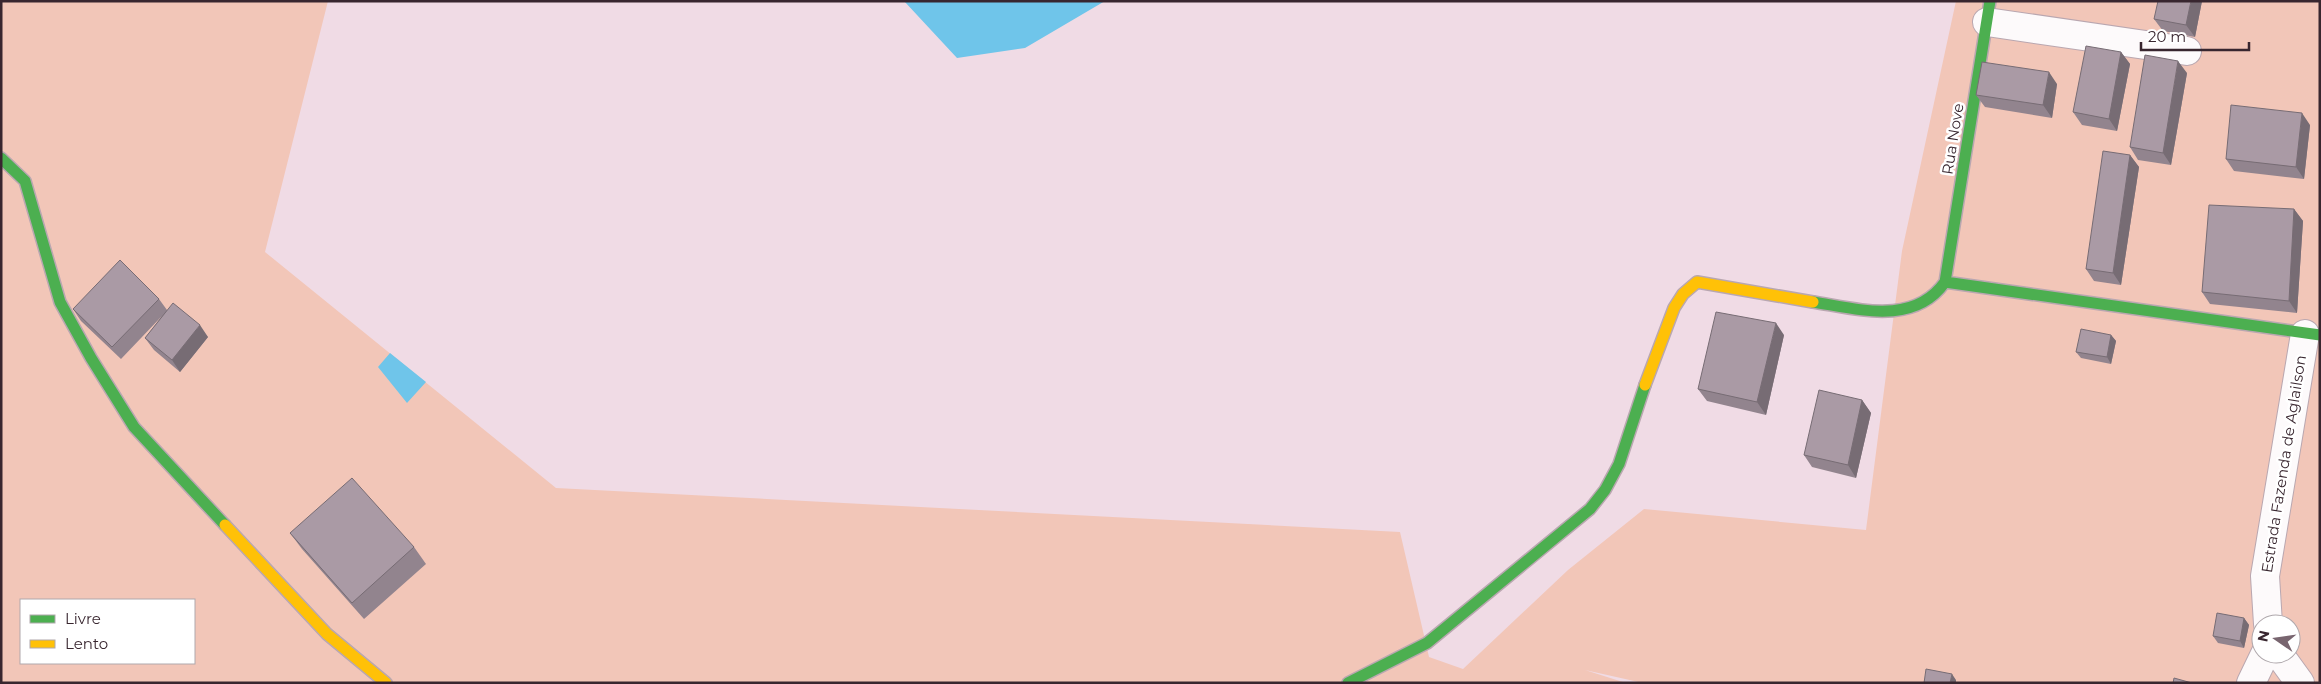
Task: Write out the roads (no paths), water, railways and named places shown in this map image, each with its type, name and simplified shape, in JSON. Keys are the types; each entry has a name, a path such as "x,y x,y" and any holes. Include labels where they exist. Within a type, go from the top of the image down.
{"street":[{"path":"1989,12 2187,50"},
{"name":"Rua Nove","path":"1945,282 1989,12"},
{"path":"1,158 25,181 60,302 91,358 134,427 327,634 386,683"},
{"path":"1348,683 1427,642 1590,509 1605,490 1619,464 1633,416 1674,308 1683,294 1697,282 1863,310 1896,312 1922,304 1940,289 1945,282 2312,335"},
{"name":"Estrada Fazenda de Aglailson","path":"2267,614 2265,576 2312,335"},
{"path":"2251,683 2260,664"},
{"path":"2286,664 2300,683"}],"water":[{"path":"904,1 1105,1 1025,48 957,58"},
{"path":"390,353 426,382 407,403 378,367"}]}
